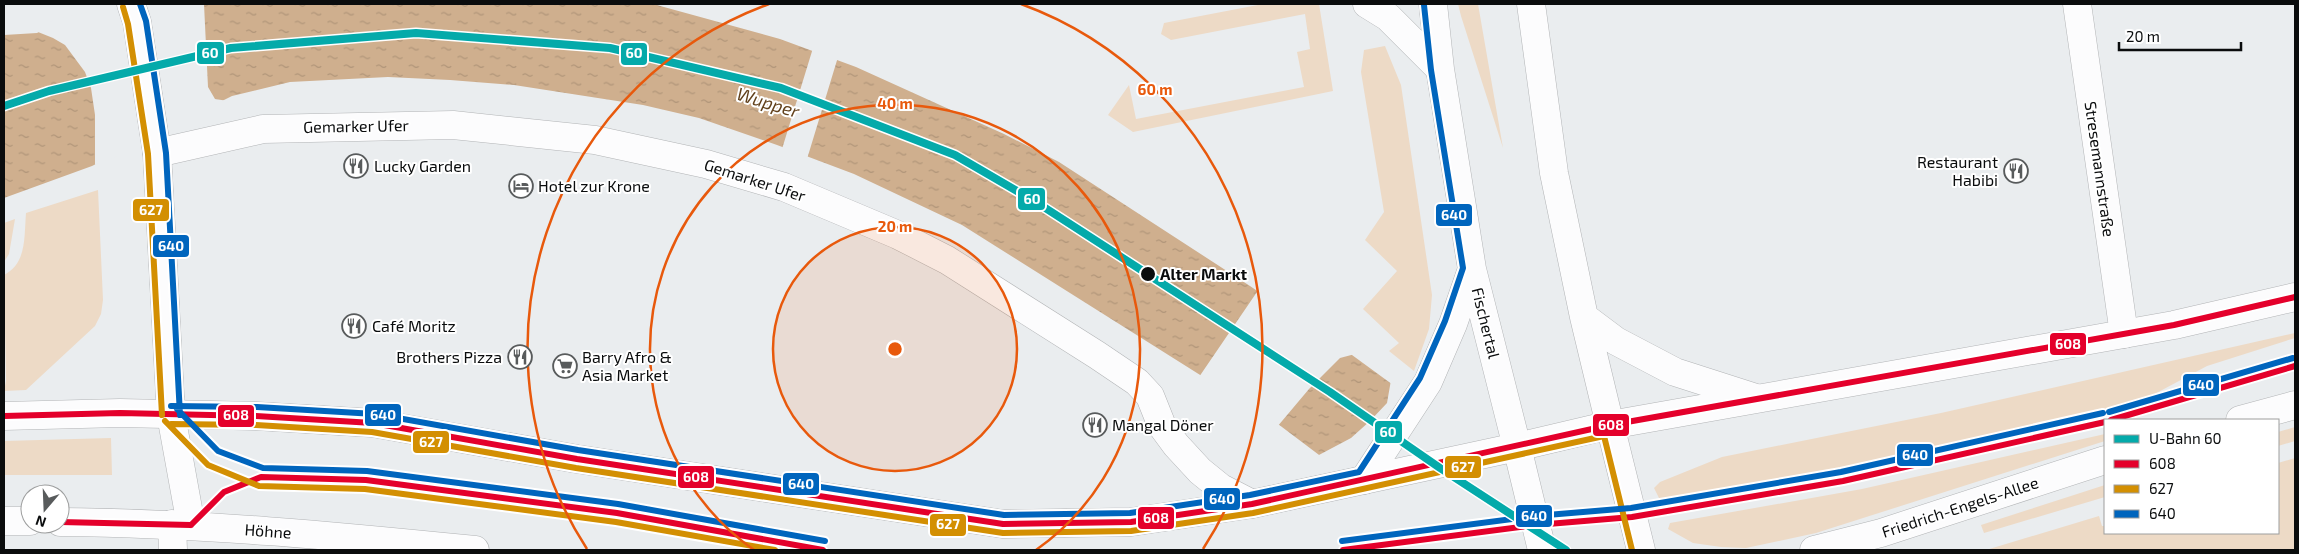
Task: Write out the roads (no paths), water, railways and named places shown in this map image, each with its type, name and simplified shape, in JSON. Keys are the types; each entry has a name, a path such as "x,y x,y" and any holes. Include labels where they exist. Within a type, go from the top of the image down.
{"main road":[{"path":"132,4 137,22 157,147 179,533"},
{"path":"1367,4 1388,17 1440,69"},
{"name":"Fischertal","path":"1433,4 1440,69 1472,269 1542,550"},
{"path":"1531,4 1554,173 1584,317 1638,540"},
{"path":"1535,39 1551,4"},
{"name":"Stresemannstraße","path":"2077,4 2124,334"},
{"name":"Gemarker Ufer","path":"157,147 263,129 453,125 595,140 706,164 784,187 898,235 947,260 1098,355 1137,382 1150,396 1162,426 1176,445 1200,471 1221,488 1252,504"},
{"path":"1364,480 1428,382 1453,324 1472,269"},
{"path":"4,416 120,413 256,416 373,424 577,459 1002,524 1131,522 1252,504 1610,425 2174,325 2295,297"},
{"path":"1584,317 1616,340 1675,372 1756,398"},
{"path":"2244,419 2295,405"},
{"name":"Friedrich-Engels-Allee","path":"1814,550 1881,533 2104,460"},
{"path":"4,521 20,522"},
{"name":"Höhne","path":"70,523 179,533 362,538 475,550"}],"water":[{"name":"Wupper","path":"136,4 653,4 780,39 856,67 1004,134 1059,162 1250,286 1352,355 1441,420 1339,470 1278,424 962,225 854,174 699,118 643,105 514,85 388,77 290,82 232,96 92,166 4,198 4,35 37,33 57,22"}],"metro line":[{"name":"60","path":"4,106 49,91 231,48 416,33 610,48 781,88 955,155 1036,202 1330,392 1440,468 1566,550"}],"place":[{"name":"Lucky Garden","path":"356,166"},
{"name":"Restaurant Habibi","path":"2016,171"},
{"name":"Hotel zur Krone","path":"521,186"},
{"name":"Alter Markt","path":"1148,274"},
{"name":"Café Moritz","path":"354,326"},
{"name":"Brothers Pizza","path":"520,357"},
{"name":"Barry Afro & Asia Market","path":"565,366"},
{"name":"Mangal Döner","path":"1095,425"}]}
